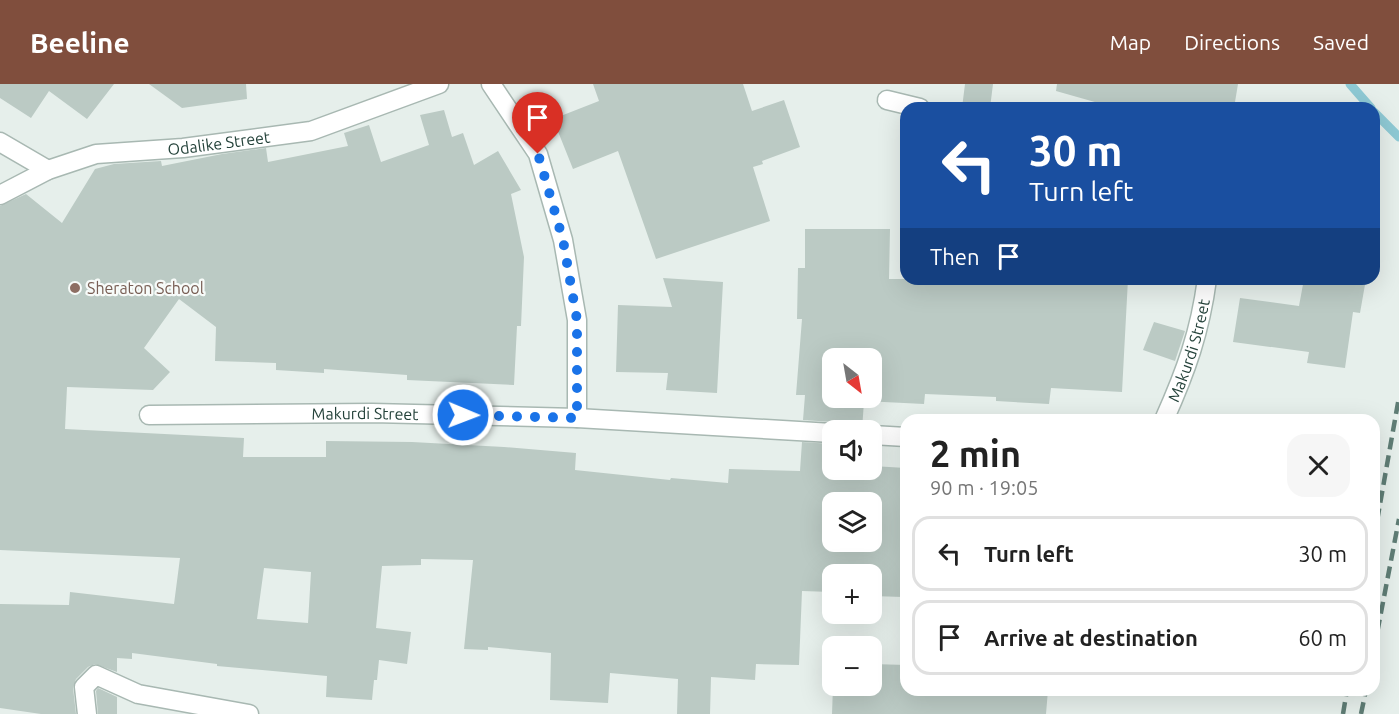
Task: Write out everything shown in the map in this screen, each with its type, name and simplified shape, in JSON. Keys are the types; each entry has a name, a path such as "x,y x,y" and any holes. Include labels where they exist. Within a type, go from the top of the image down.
{"street":[{"name":"Odalike Street","path":"0,195 48,170 96,154 183,148 311,131 439,84"},
{"path":"491,84 538,154 563,240 577,320 577,418"},
{"path":"887,100 900,103"},
{"path":"0,142 48,170"},
{"name":"Makurdi Street","path":"1167,414 1186,370 1203,312 1206,285"},
{"name":"Makurdi Street","path":"149,415 372,413 577,418 822,432"},
{"path":"882,436 900,437"},
{"path":"87,714 84,687 96,675 138,694 249,714"}],"building":[{"path":"0,84 114,84 87,119 49,91 31,118 0,98"},
{"path":"149,84 246,84 247,99 182,108"},
{"path":"593,84 743,84 752,111 784,100 800,147 762,161 763,164 753,167 770,221 656,259 618,151 573,169 553,119 599,101"},
{"path":"965,84 993,84 991,102 963,102"},
{"path":"1057,84 1238,84 1235,102 1095,102 1056,91"},
{"path":"444,110 452,137 463,133 474,165 498,151 521,190 511,194 524,257 521,326 517,326 514,385 407,380 407,375 324,369 324,373 276,370 276,363 215,361 216,327 179,299 144,348 170,372 153,390 67,387 65,429 244,438 243,457 326,457 326,441 412,442 504,447 576,453 575,470 670,480 671,478 728,483 729,469 800,471 802,442 822,443 822,480 882,480 882,467 900,468 900,597 882,596 882,564 822,564 822,592 802,591 799,665 756,664 755,680 711,677 710,714 677,714 678,679 610,673 608,703 550,700 551,653 488,647 488,650 464,649 473,560 421,559 421,565 382,566 376,628 411,632 407,664 379,660 372,700 326,697 327,676 217,666 217,664 132,653 132,659 117,658 117,672 95,664 88,667 76,679 73,688 76,714 41,714 0,708 0,604 69,605 70,592 174,604 180,558 0,550 0,206 26,194 62,223 95,169 114,164 161,161 162,166 266,148 268,162 348,146 344,133 369,125 381,162 429,145 420,115","holes":["264,568 311,572 308,623 257,619"]},
{"path":"805,229 890,229 889,279 900,279 900,285 1128,285 1122,392 1051,388 1049,404 996,401 996,397 925,394 924,404 882,402 882,348 822,348 822,408 864,408 863,420 803,420 805,395 796,395 802,319 797,319 798,268 805,268"},
{"path":"663,278 723,282 717,393 666,390 668,373 616,372 618,305 672,307"},
{"path":"1303,285 1365,285 1360,313 1353,312 1345,368 1307,363 1309,352 1233,342 1240,298 1299,306"},
{"path":"1154,322 1185,331 1175,361 1143,350"},
{"path":"882,664 900,665 900,696 1048,696 1046,714 832,714 833,696 882,696"},
{"path":"98,688 117,697 117,714 98,714 96,691"}],"waterway":[{"path":"1350,84 1366,102"},
{"path":"1380,118 1399,137"}],"railway":[{"path":"1380,504 1399,397"},
{"path":"1380,618 1399,519"},
{"path":"1343,714 1346,696"},
{"path":"1361,714 1365,696"}],"place":[{"name":"Sheraton School","path":"75,288"}],"route":[{"path":"463,415 577,418 577,320 563,240 538,154"}]}
